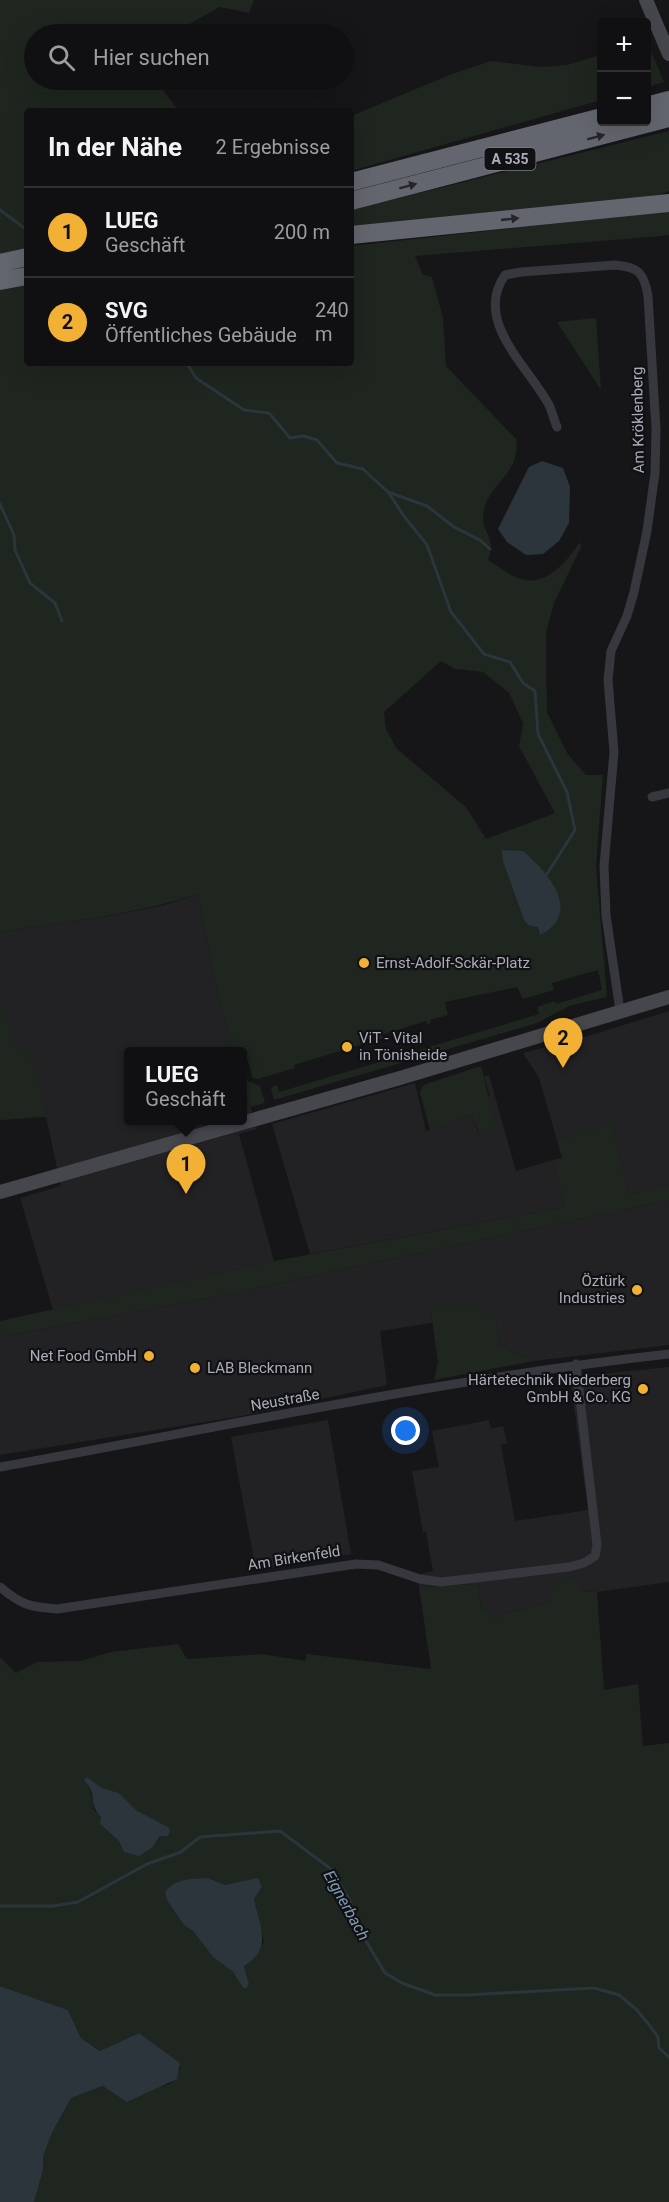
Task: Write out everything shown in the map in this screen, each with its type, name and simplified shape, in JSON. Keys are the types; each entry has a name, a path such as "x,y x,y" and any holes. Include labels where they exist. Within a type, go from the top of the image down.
{"highway":[{"path":"651,104 669,100"},
{"name":"A 535","path":"354,181 597,118"},
{"name":"A 535","path":"354,200 669,118"},
{"path":"354,236 665,202"},
{"path":"0,263 24,258"},
{"path":"0,281 24,277"}],"main road":[{"path":"646,0 669,54"},
{"path":"247,1121 669,997"},
{"path":"0,1192 233,1125"}],"street":[{"name":"Am Kröklenberg","path":"557,427 549,405 500,330 495,296 498,284 505,275 521,272 629,266 640,272 646,284 648,296 656,429 656,473 634,592 627,616 611,651 608,680 614,752 604,866 609,941 620,1011"},
{"path":"652,797 669,793"},
{"name":"Neustraße","path":"0,1467 576,1364 669,1354"},
{"name":"Am Birkenfeld","path":"0,1587 9,1595 31,1607 57,1609 356,1564 378,1565 420,1579 441,1582 569,1567 584,1563 595,1556 597,1545 576,1364"}],"shaded area":[{"path":"0,0 254,0 249,13 220,7 189,24 24,24 24,90 163,90 177,108 24,108 24,366 354,366 354,246 669,211 669,235 415,256 423,275 432,277 443,318 446,366 516,439 514,461 493,491 484,510 483,521 491,546 488,560 521,579 539,579 563,564 580,542 581,547 554,603 546,633 547,712 567,753 586,775 603,775 596,866 607,997 569,1006 537,1023 274,1100 271,1088 277,1085 279,1092 539,1014 537,1007 555,1001 556,1004 602,990 598,970 552,983 554,990 523,999 517,987 445,1002 448,1015 430,1020 431,1023 427,1024 426,1021 384,1034 383,1038 294,1065 295,1068 258,1079 253,1078 247,1058 247,1047 233,1047 218,995 198,894 124,913 0,932","holes":["441,661 455,669 483,672 509,693 523,723 519,746 555,813 486,839 466,807 397,749 386,729 384,712"]},
{"path":"651,51 664,82 651,86"},
{"path":"597,56 597,101 354,170 354,115 452,74 491,61 540,67 567,65"},
{"path":"669,131 669,191 658,195 354,229 354,209"},
{"path":"596,318 601,390 557,322"},
{"path":"542,461 563,468 570,487 569,523 559,541 543,554 526,555 507,542 498,529 529,467"},
{"path":"502,850 523,851 542,869 557,892 560,904 559,915 553,926 540,935 538,927 528,925 524,920 503,861"},
{"path":"198,894 218,995 233,1047 124,1047 124,1125 247,1125 247,1095 257,1129 239,1134 274,1261 53,1310 20,1198 61,1186 46,1117 0,1120 0,932 104,917 165,905"},
{"path":"0,1002 8,1019 12,1045 33,1058 46,1116 0,1120"},
{"path":"669,1011 669,1186 629,1194 612,1124 557,1140 539,1078 523,1053"},
{"path":"481,1066 496,1126 480,1134 471,1115 430,1130 420,1093 422,1087"},
{"path":"489,1075 516,1171 553,1160 565,1207 310,1254 272,1124 415,1083 426,1131 471,1115 479,1134 487,1097 490,1096 484,1077"},
{"path":"247,1077 248,1081 260,1086 265,1103 250,1107 247,1096"},
{"path":"612,1123 629,1194 669,1186 669,1200 218,1296 0,1337 0,1321 274,1261 565,1207 553,1160 562,1158 557,1140"},
{"path":"669,1200 669,1345 534,1361 500,1346 496,1319 430,1307 432,1323 380,1331 387,1385 242,1416 0,1455 0,1337 218,1296"},
{"path":"474,1305 496,1319 500,1346 534,1361 434,1380 438,1362 430,1306"},
{"path":"669,1367 669,1582 597,1592 580,1591 550,1602 494,1617 481,1607 478,1584 419,1587 418,1575 433,1571 412,1471 439,1467 432,1431 489,1420 491,1429 503,1426 507,1443 501,1445 515,1521 588,1510 570,1377"},
{"path":"328,1420 351,1554 256,1571 231,1437"},
{"path":"577,1578 580,1591 597,1592 604,1690 638,1684 643,1746 669,1743 669,2202 34,2202 43,2170 43,2157 52,2133 71,2098 104,2086 159,2087 170,2084 180,2069 180,2063 139,2033 101,2051 81,2038 68,2010 0,1986 0,1657 16,1673 37,1662 80,1661 111,1652 178,1644 187,1659 262,1654 305,1661 307,1654 431,1669 419,1587 478,1584 481,1607 494,1617 550,1602 555,1581","holes":["88,1778 102,1788 119,1793 136,1810 168,1827 153,1847 124,1852 119,1841 100,1824 101,1817 94,1810","208,1878 225,1885 247,1882 262,1887 254,1899 264,1942 244,1966 249,1984 243,1988 233,1972 213,1957 193,1931"]},
{"path":"87,1777 102,1788 119,1793 136,1810 168,1827 170,1831 168,1836 160,1836 153,1847 139,1856 124,1852 119,1841 100,1824 101,1817 95,1808 90,1787 84,1780"},
{"path":"208,1878 225,1885 258,1878 262,1887 254,1899 261,1928 261,1944 259,1952 244,1966 249,1984 247,1988 243,1988 233,1972 213,1957 193,1931 184,1925 167,1900 165,1892 174,1884 184,1880"},
{"path":"0,1986 68,2010 81,2038 100,2051 139,2033 180,2063 177,2079 127,2102 103,2086 71,2098 52,2133 43,2157 43,2170 34,2202 0,2202"}],"waterway":[{"path":"0,210 24,228"},
{"path":"189,366 196,378 244,410 269,413 290,438 303,436 317,440 337,463 363,469 388,492 427,506 454,527 480,540 490,549"},
{"path":"388,492 427,545 451,612 484,654 510,662 523,683 535,691 538,734 567,792 575,830 547,874"},
{"path":"0,504 14,535 15,550 30,583 55,603 62,621"},
{"name":"Eignerbach","path":"0,1906 53,1906 78,1902 147,1864 181,1852 200,1837 280,1831 331,1869 349,1899 366,1941 385,1973 402,1983 435,1995 594,1988 619,1995 637,2010 658,2037 659,2048 669,2057"}],"place":[{"name":"Ernst-Adolf-Sckär-Platz","path":"364,963"},
{"name":"ViT - Vital in Tönisheide","path":"347,1047"},
{"name":"SVG","path":"563,1068"},
{"name":"LUEG","path":"186,1194"},
{"name":"Öztürk Industries","path":"637,1290"},
{"name":"Net Food GmbH","path":"149,1356"},
{"name":"LAB Bleckmann","path":"195,1368"},
{"name":"Härtetechnik Niederberg GmbH & Co. KG","path":"643,1389"}]}
